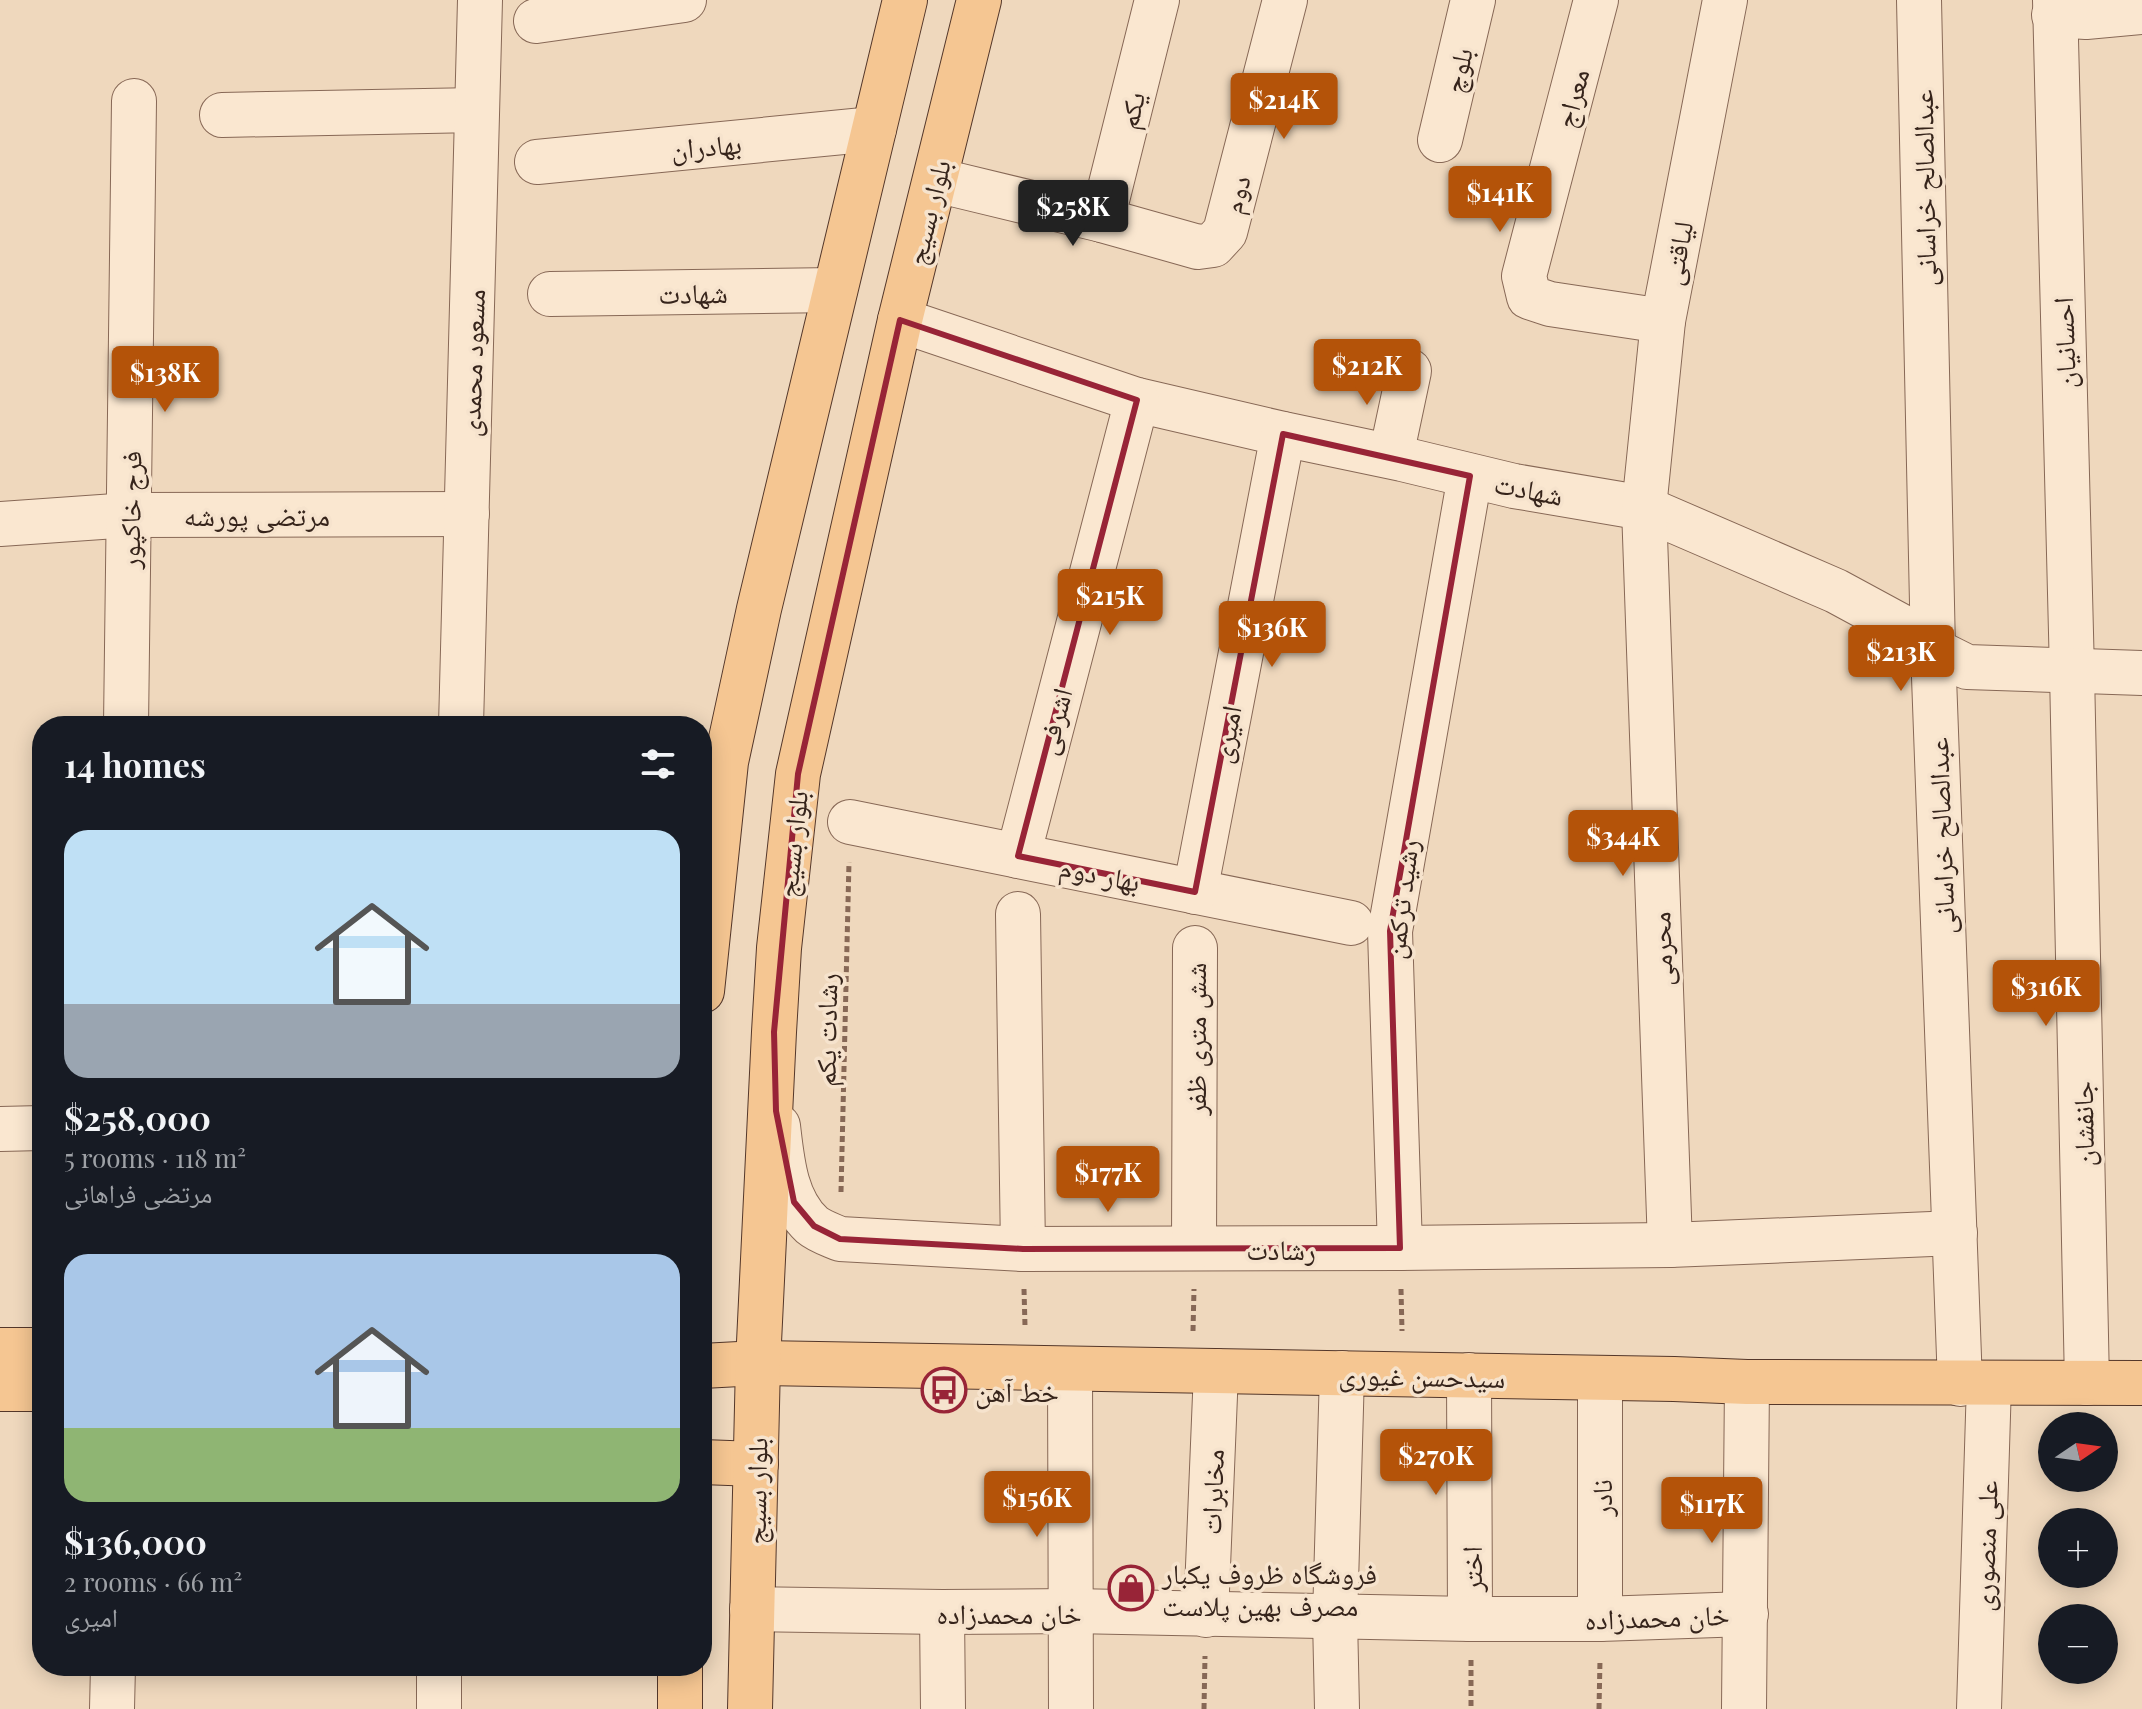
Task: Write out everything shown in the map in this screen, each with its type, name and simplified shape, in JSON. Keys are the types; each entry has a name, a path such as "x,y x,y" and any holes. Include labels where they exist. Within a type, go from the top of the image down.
{"main road":[{"path":"712,896 726,762 759,609 905,0"},
{"name":"بلوار بسیج","path":"750,1709 758,1363 774,1032 779,948 798,774 900,320 979,0"},
{"path":"0,1350 32,1350"},
{"name":"سیدحسن غیوری","path":"712,1365 758,1363 1026,1367 1747,1382 2142,1383"},
{"path":"0,1389 32,1389"},
{"path":"712,1462 756,1464"},
{"path":"680,1676 680,1709"}],"street":[{"name":"مسعود محمدی","path":"461,716 480,0"},
{"path":"536,21 684,0"},
{"name":"یکم","path":"1102,220 1157,0"},
{"name":"دوم","path":"1102,220 1198,247 1213,245 1225,232 1285,0"},
{"name":"بلوچ","path":"1440,140 1473,0"},
{"name":"معراج","path":"1596,0 1524,276 1529,297 1550,304 1663,321"},
{"name":"لیاقتی","path":"1644,508 1663,321 1725,0"},
{"name":"عبدالصالح خراسانی","path":"1919,0 1933,650 1955,1233 1975,1383"},
{"name":"احسانیان","path":"2072,672 2054,7 2086,17 2142,12"},
{"name":"فرج خاکپور","path":"126,716 134,101"},
{"path":"222,115 477,110"},
{"name":"بهادران","path":"537,162 874,129"},
{"path":"936,180 1102,220"},
{"name":"شهادت","path":"550,294 835,290"},
{"name":"شهادت","path":"900,320 1137,400 1470,476 1644,508 1836,591 1967,667 2142,673"},
{"path":"1391,456 1409,371"},
{"name":"اشرفی","path":"1018,856 1137,400"},
{"name":"امیری","path":"1195,892 1283,434"},
{"name":"رشید ترکمن","path":"1400,1248 1390,931 1470,476"},
{"name":"محرمی","path":"1644,508 1670,1245"},
{"name":"مرتضی پورشه","path":"0,524 130,515 467,514"},
{"name":"جانفشان","path":"2072,672 2087,1383"},
{"name":"بهار دوم","path":"850,822 1351,923"},
{"path":"1018,914 1023,1249"},
{"name":"شش متری ظفر","path":"1194,1248 1195,948"},
{"name":"رشادت","path":"774,1032 776,1111 782,1163 794,1202 814,1226 840,1239 1023,1249 1400,1248 1670,1245 1955,1233"},
{"path":"0,1129 32,1128"},
{"path":"1070,1369 1071,1709"},
{"name":"مخابرات","path":"1205,1370 1206,1615"},
{"path":"1337,1709 1335,1618 1342,1373"},
{"name":"اختر","path":"1469,1375 1470,1619"},
{"name":"نادر","path":"1600,1378 1600,1619"},
{"path":"1744,1709 1747,1382"},
{"name":"علی منصوری","path":"1975,1383 1979,1709"},
{"name":"خان محمدزاده","path":"752,1609 1072,1611 1470,1619 1746,1614"},
{"path":"942,1612 943,1709"},
{"path":"112,1709 113,1676"},
{"path":"439,1676 439,1709"}],"path":[{"name":"رشادت یکم","path":"840,1239 850,822"},
{"path":"1194,1248 1205,1370"},
{"path":"1400,1248 1403,1374"},
{"path":"1023,1249 1026,1367"},
{"path":"1204,1709 1206,1615"}],"highlighted area":[{"path":"900,320 1137,400 1018,856 1195,892 1283,434 1470,476 1390,931 1400,1248 1023,1249 840,1239 814,1226 794,1202 776,1111 774,1032 798,774"}],"place":[{"name":"خط آهن","path":"944,1390"},
{"name":"فروشگاه ظروف یکبار مصرف بهین پلاست","path":"1131,1588"}]}
